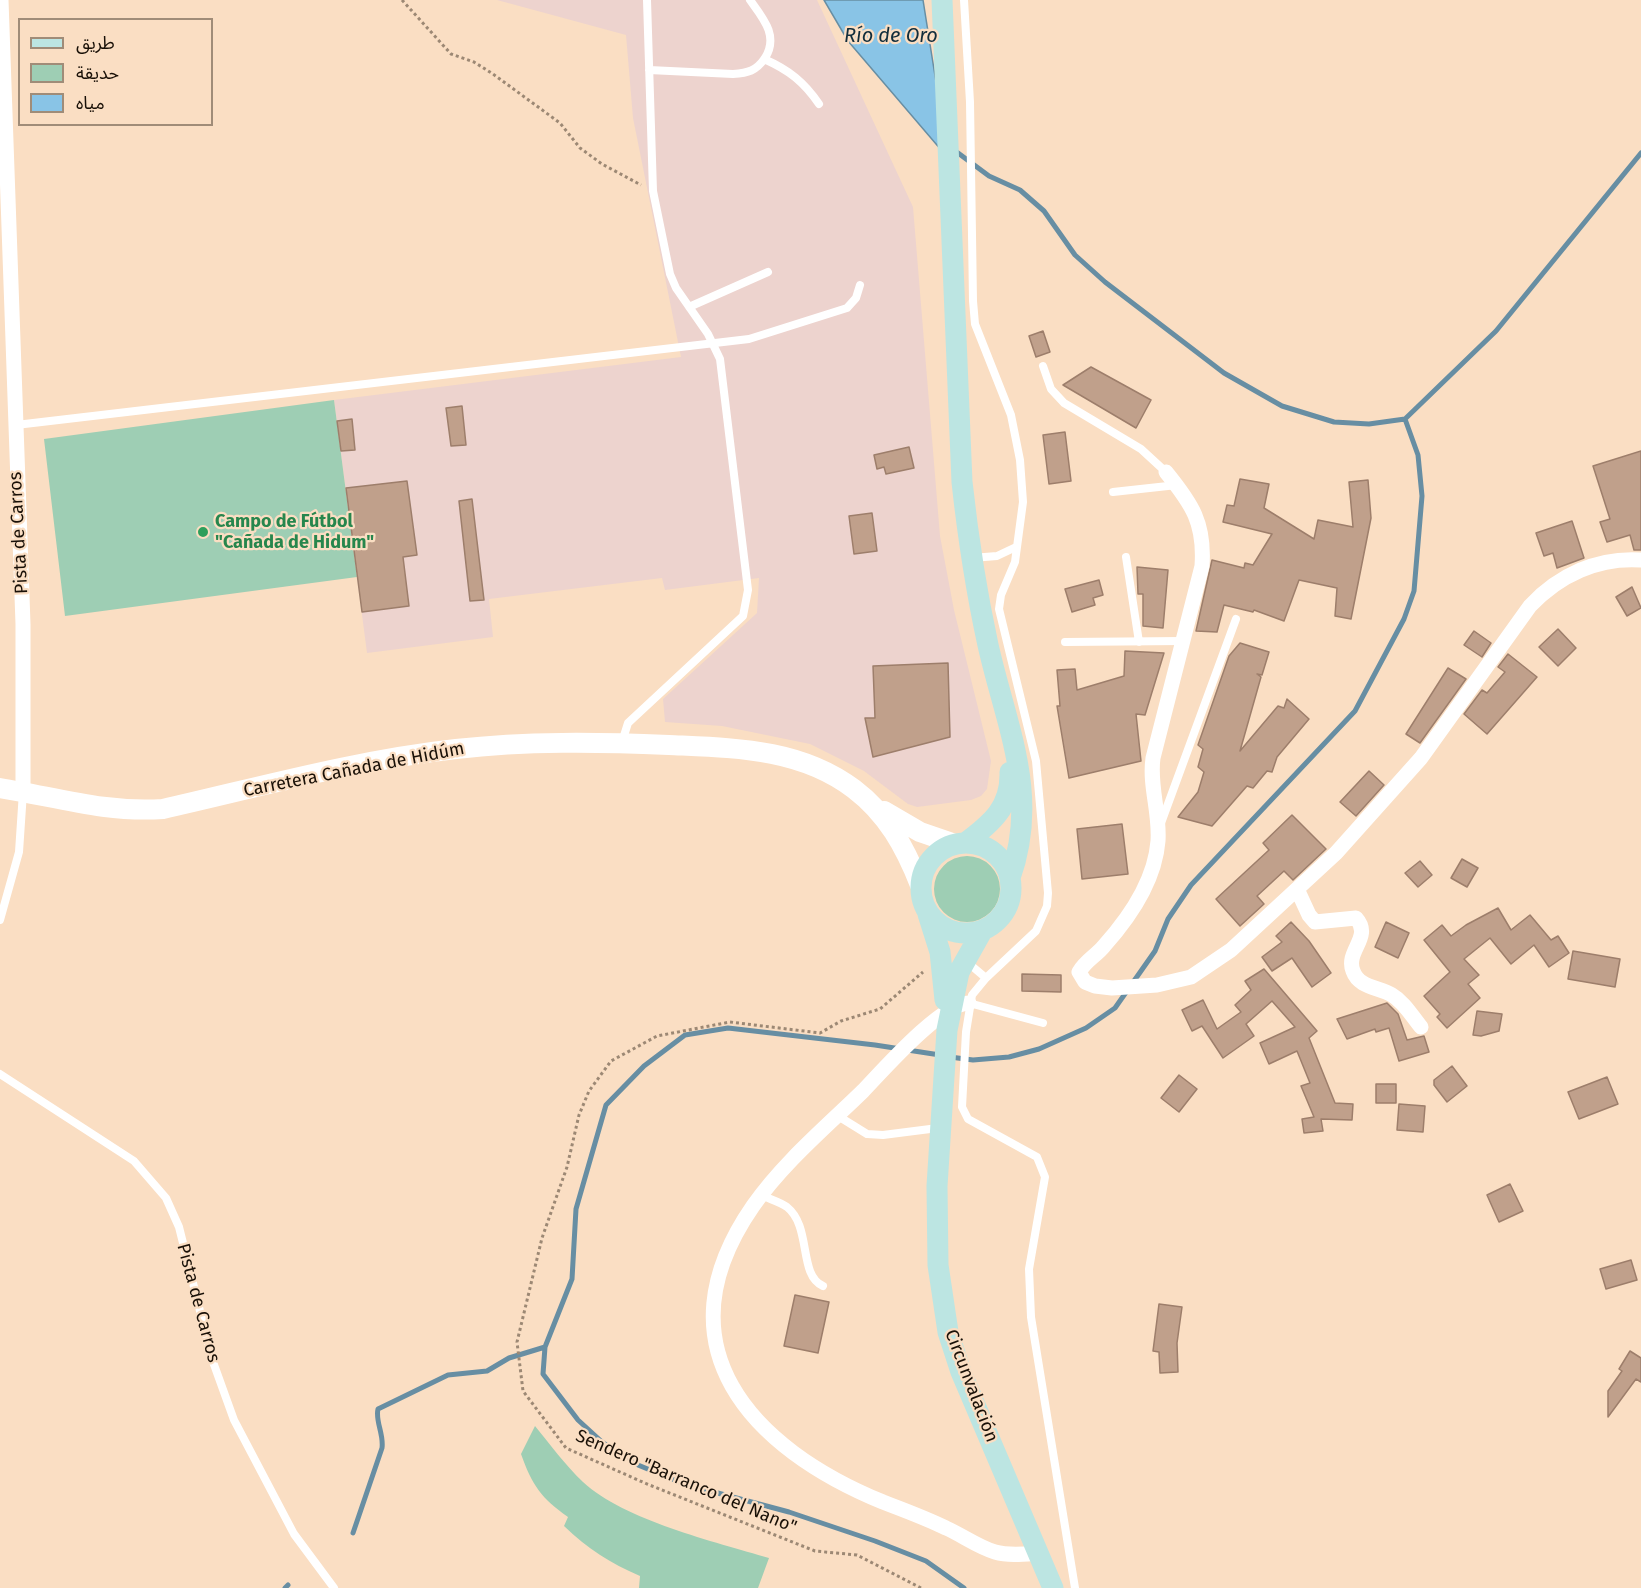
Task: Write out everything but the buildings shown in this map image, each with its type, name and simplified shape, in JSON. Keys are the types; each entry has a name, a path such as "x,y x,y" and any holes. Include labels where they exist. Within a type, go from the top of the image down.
{"main road":[{"path":"942,0 962,482 971,558 1009,732 1009,794 1002,811 993,822 960,843 935,855 922,874 920,885 923,905 928,914 950,985"},
{"path":"1009,732 1016,747 1022,803 1017,858 1010,878"},
{"path":"950,985 982,931 999,919 1006,909 1011,889 1006,866 989,849 960,843"},
{"path":"928,914 936,923 958,933 982,931"},
{"name":"Circunvalación","path":"950,985 956,1031 940,1123 938,1265 948,1332 961,1372 1053,1588"}],"street":[{"name":"Pista de Carros","path":"1,0 5,262 23,624 23,791"},
{"path":"1166,472 1188,499 1200,524 1203,546 1202,566 1153,758 1151,775 1159,815 1158,844 1147,883 1121,927 1097,954 1085,961 1079,972 1085,982 1112,988 1157,985 1191,977 1232,950 1336,852 1421,758 1530,606 1544,592 1583,568 1603,562 1641,560"},
{"name":"Carretera Cañada de Hidúm","path":"0,788 112,810 163,809 326,772 454,749 540,742 622,743 744,748 773,752 828,773 853,788 876,807"},
{"path":"876,807 920,832 960,843"},
{"path":"876,807 897,836 920,885"},
{"path":"1297,889 1309,915 1315,922 1356,918 1362,925 1363,934 1352,959 1352,971 1359,981 1391,994 1401,1002 1421,1027"},
{"path":"969,1003 960,1003 950,1008 908,1044 761,1195 740,1227 722,1266 715,1297 714,1334 723,1366 735,1392 769,1435 801,1460 854,1490 939,1524 994,1552 1040,1553"}],"lane":[{"path":"622,743 628,723 743,616 748,590 722,370 714,344 670,274 653,191 647,0"},
{"path":"649,70 747,73 758,68 771,47 771,34 750,0"},
{"path":"964,0 970,102 973,216 972,301 975,324 1011,415 1020,460 1023,502 1015,562 1001,595 999,609 1036,760 1048,893 1047,906 1036,931 986,978 969,1003 956,1031 962,1107 968,1119 1037,1157 1045,1177 1029,1269 1030,1309 1075,1588"},
{"path":"764,59 787,68 805,84 819,104"},
{"path":"689,307 768,272"},
{"path":"14,425 749,339 835,313 851,303 860,285"},
{"path":"1043,366 1051,389 1064,403 1141,448 1166,472"},
{"path":"1113,492 1177,485"},
{"path":"971,558 997,556 1016,547"},
{"path":"1126,557 1139,642"},
{"path":"1158,829 1236,619"},
{"path":"1065,642 1183,641"},
{"name":"Pista de Carros","path":"0,920 19,852 23,791"},
{"path":"964,959 986,978"},
{"path":"969,1003 1043,1023"},
{"name":"Pista de Carros","path":"0,1074 134,1161 166,1198 178,1227 212,1359 234,1420 294,1534 333,1588"},
{"path":"837,1116 867,1134 884,1135 940,1123"},
{"path":"761,1195 787,1207 794,1216 804,1236 811,1275 814,1282 823,1286"}],"path":[{"path":"402,0 451,54 474,62 493,74 560,123 580,148 602,164 653,191"},
{"name":"Sendero \"Barranco del Nano\"","path":"921,1588 857,1555 814,1551 647,1484 566,1448 523,1391 517,1342 542,1238 567,1167 579,1115 588,1091 611,1061 657,1036 730,1022 820,1033 842,1021 880,1009 915,981 940,952"}],"shaded area":[{"path":"497,0 817,0 913,207 940,536 954,610 991,761 987,789 981,796 971,800 917,807 908,804 864,771 810,744 722,726 665,722 663,699 757,613 759,578 665,590 662,578 489,599 493,637 367,653 334,400 681,357 633,118 626,35"}],"green space":[{"name":"Campo de Fútbol \"Cañada de Hidum\"","path":"334,400 357,577 65,616 44,439"},
{"path":"967,856 980,859 990,866 997,876 1000,889 997,902 990,912 980,919 967,922 954,919 944,912 937,902 934,889 937,876 944,866 954,859"},
{"path":"535,1426 583,1482 622,1508 697,1537 769,1558 758,1588 639,1588 640,1576 600,1555 564,1526 568,1517 544,1497 534,1483 521,1454"}],"water":[{"name":"Río de Oro","path":"824,0 923,0 948,158 848,41"}],"waterway":[{"path":"954,150 989,176 1020,190 1044,211 1075,255 1105,282 1224,373 1282,406 1334,422 1369,424 1405,419 1496,331 1641,153"},
{"path":"950,1057 973,1060 1009,1057 1039,1049 1086,1028 1115,1008 1155,951 1168,919 1191,885 1355,711 1404,619 1414,591 1422,496 1418,455 1405,419"},
{"path":"940,1055 728,1028 685,1035 644,1066 606,1105 576,1209 572,1279 545,1347 543,1374 578,1420 602,1442 638,1465 684,1484 789,1512 875,1541 926,1561 964,1588"},
{"path":"353,1533 382,1448 378,1409 448,1375 487,1371 509,1358 545,1347"},
{"path":"285,1588 288,1585"}],"place":[{"name":"Campo de Fútbol \"Cañada de Hidum\"","path":"203,532"}]}
